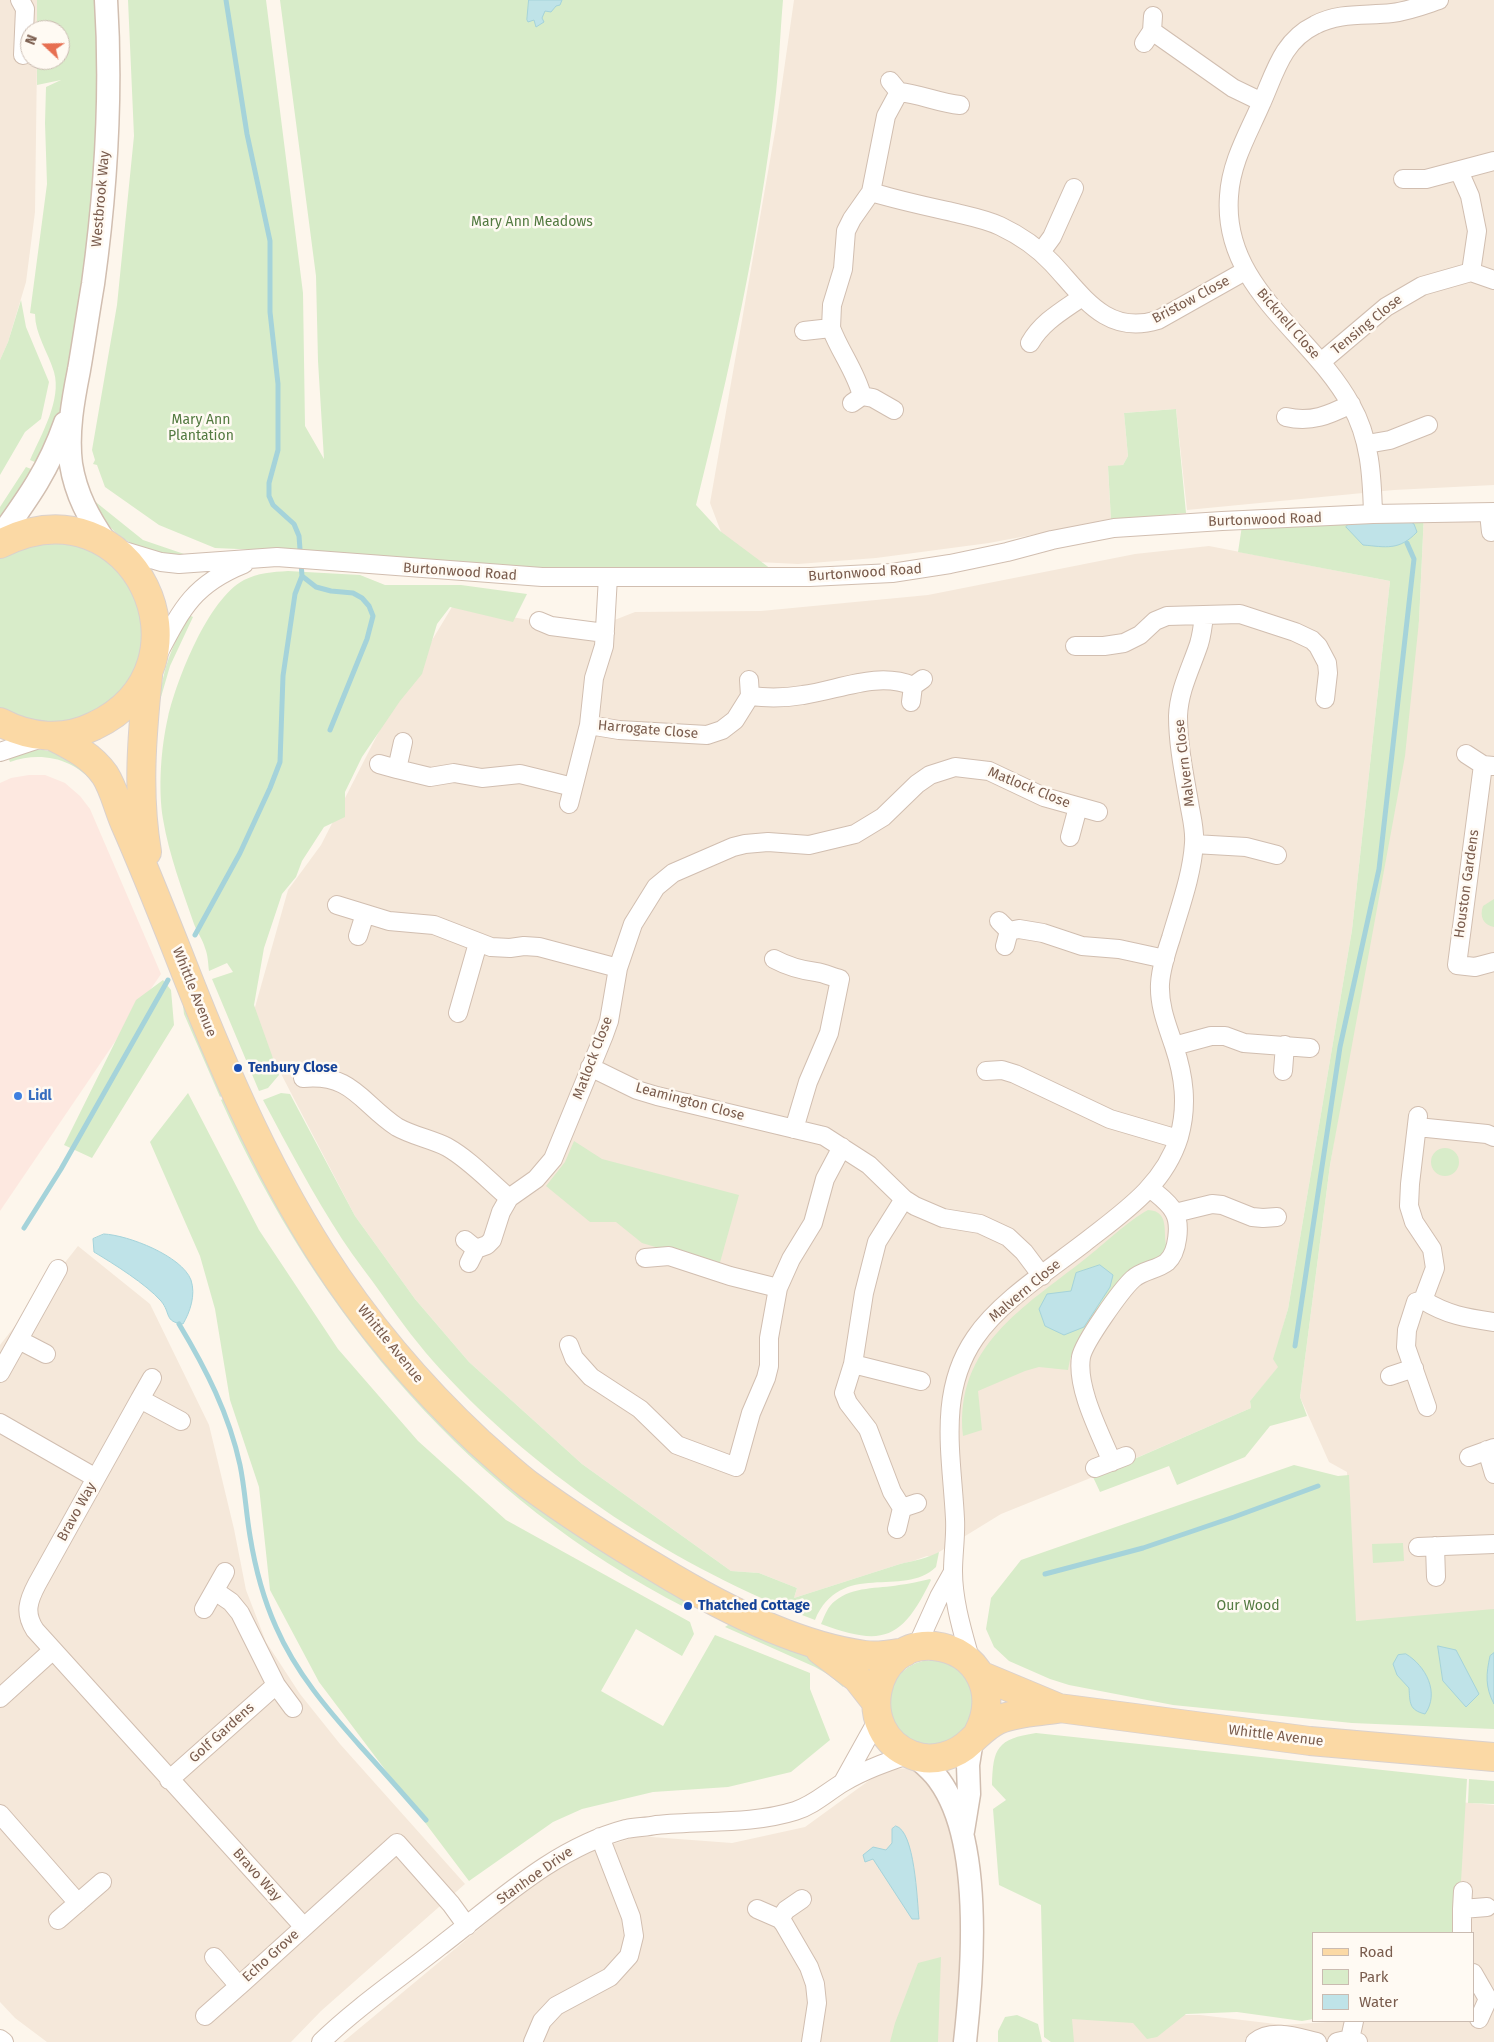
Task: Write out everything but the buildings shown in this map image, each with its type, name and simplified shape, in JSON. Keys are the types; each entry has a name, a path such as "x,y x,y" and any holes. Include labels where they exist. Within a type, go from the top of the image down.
{"main road":[{"path":"0,544 19,534 48,528 78,531 109,545 132,566 147,588 155,614 156,641 149,670 133,698 110,719 82,732 49,736 29,734 0,722"},
{"name":"Whittle Avenue","path":"149,670 141,765 141,799 152,886"},
{"name":"Whittle Avenue","path":"49,736 71,745 89,757 106,776 217,1050 240,1102 284,1189 328,1263 371,1323 408,1368 468,1431 527,1484 678,1581 720,1604 808,1642 867,1656 911,1650"},
{"name":"Whittle Avenue","path":"808,1642 857,1678 876,1710"},
{"path":"931,1646 946,1648 959,1653 976,1669 986,1691 987,1708 975,1736 960,1750 946,1756 930,1758 912,1755 896,1746 885,1734 876,1710 877,1686 883,1672 893,1661 911,1650 931,1646"},
{"name":"Whittle Avenue","path":"976,1669 1059,1708"},
{"name":"Whittle Avenue","path":"975,1736 996,1720 1012,1715 1059,1708 1310,1741 1494,1757"}],"street":[{"path":"20,0 25,9 25,20"},
{"name":"Westbrook Way","path":"106,0 108,76 105,181 93,282 74,397 70,450 80,501 109,545"},
{"name":"Bicknell Close","path":"1374,514 1372,478 1367,444 1360,422 1351,404 1321,362 1288,323 1274,310 1245,271 1232,235 1229,197 1234,166 1278,61 1284,51 1303,32 1314,25 1337,16 1403,11 1439,0"},
{"path":"1150,30 1233,88 1262,102"},
{"path":"894,410 873,398 857,399 859,384 837,344 832,328 832,305 843,269 846,231 871,192 884,124 892,103 895,86 947,104 960,104"},
{"path":"1403,179 1426,179 1494,161"},
{"path":"1459,171 1470,196 1477,231 1471,272 1494,280"},
{"path":"1041,252 1052,237 1075,186"},
{"name":"Bristow Close","path":"871,192 980,219 1012,233 1041,252 1091,306 1109,317 1134,324 1145,324 1158,320 1245,271"},
{"name":"Tensing Close","path":"1321,362 1386,307 1404,295 1422,286 1471,272"},
{"path":"1030,343 1044,323 1082,297"},
{"path":"804,331 832,328"},
{"name":"Westbrook Way","path":"0,537 24,506 45,471 60,438 74,397"},
{"path":"1286,417 1303,420 1326,417 1351,404"},
{"path":"1367,444 1390,440 1428,425"},
{"path":"1491,513 1491,532"},
{"name":"Burtonwood Road","path":"109,545 151,560 179,564 262,558 291,558 542,577 751,578 892,573 950,564 1052,540 1114,528 1374,514 1491,513"},
{"name":"Burtonwood Road","path":"149,670 176,619 191,598 221,574 262,558"},
{"name":"Harrogate Close","path":"379,764 430,776 454,773 482,778 520,774 571,795 588,725 594,678 602,654 608,577"},
{"path":"1072,645 1104,646 1124,643 1132,640 1161,618 1240,614 1295,632 1312,640 1323,653 1327,663 1328,673 1324,700"},
{"name":"Malvern Close","path":"976,1669 960,1622 953,1572 956,1525 948,1424 950,1399 955,1379 974,1338 990,1319 1122,1214 1150,1188 1161,1173 1178,1140 1183,1121 1184,1086 1161,1004 1160,983 1188,878 1194,844 1178,715 1183,684 1199,643 1204,615"},
{"path":"539,621 551,626 605,633"},
{"name":"Harrogate Close","path":"588,725 619,730 707,735 722,730 735,720 749,688 769,698 801,696 851,684 888,680 903,682 915,689"},
{"path":"0,752 49,736"},
{"path":"397,769 403,742"},
{"name":"Houston Gardens","path":"1466,754 1489,765 1457,965 1474,967 1494,962"},
{"name":"Matlock Close","path":"509,1198 536,1178 553,1159 609,1021 618,968 625,943 656,887 672,873 732,847 745,844 768,842 810,845 855,834 883,818 923,780 943,770 955,767 968,767 989,771 1031,792 1078,808 1098,812"},
{"name":"Matlock Close","path":"1070,837 1078,808"},
{"path":"1194,844 1246,847 1280,857"},
{"path":"337,905 404,924 434,925 478,943 500,948 540,947 618,968"},
{"path":"358,936 365,914"},
{"path":"1004,933 1019,929 1043,933 1082,946 1119,949 1165,959"},
{"path":"458,1013 478,943"},
{"path":"774,959 788,967 846,978 829,1033 808,1082 794,1129"},
{"path":"1174,1046 1211,1036 1225,1036 1244,1043 1310,1048"},
{"path":"1283,1071 1285,1045"},
{"name":"Leamington Close","path":"590,1067 637,1090 657,1096 824,1136 869,1165 904,1199 928,1213 943,1218 980,1224 1008,1238 1024,1252 1042,1276"},
{"path":"982,1073 1002,1070 1015,1074 1110,1119 1178,1140"},
{"path":"300,1079 328,1078 353,1089 382,1116 399,1128 453,1151 509,1198 501,1212 492,1240 487,1245 470,1251"},
{"path":"1423,1300 1436,1268 1432,1249 1414,1222 1409,1206 1418,1121 1494,1137"},
{"path":"569,1341 574,1358 591,1377 640,1409 677,1446 734,1473 750,1413 766,1378 769,1366 769,1338 778,1288 791,1259 813,1223 825,1179 842,1147"},
{"path":"1095,1468 1119,1459 1086,1395 1080,1369 1086,1343 1127,1286 1140,1274 1160,1267 1172,1255 1177,1232 1175,1213 1150,1188"},
{"path":"897,1529 910,1506 892,1492 868,1429 848,1403 844,1393 853,1364 864,1294 877,1242 904,1199"},
{"path":"1175,1213 1212,1204 1222,1205 1252,1217 1277,1217"},
{"path":"643,1259 669,1256 730,1276 778,1288"},
{"path":"0,1373 58,1269"},
{"path":"1427,1407 1406,1347 1405,1338 1416,1302 1423,1300 1451,1315 1494,1322"},
{"path":"19,1340 46,1354"},
{"path":"853,1364 921,1381"},
{"path":"1390,1376 1414,1368"},
{"name":"Bravo Way","path":"152,1378 36,1584 28,1605 28,1618 53,1650 169,1780 304,1927"},
{"path":"140,1399 180,1421"},
{"path":"0,1423 96,1478"},
{"path":"1468,1457 1490,1449 1494,1474"},
{"path":"1436,1577 1427,1547 1494,1544"},
{"path":"204,1608 226,1572"},
{"name":"Malvern Close","path":"911,1650 953,1572"},
{"path":"214,1591 230,1602 240,1613 276,1685 293,1708"},
{"path":"0,1698 53,1650"},
{"name":"Golf Gardens","path":"169,1780 276,1685"},
{"name":"Stanhoe Drive","path":"843,1782 876,1710"},
{"path":"966,2042 972,1922 963,1832 969,1794 968,1765 975,1736"},
{"path":"912,1755 940,1780 963,1832"},
{"name":"Stanhoe Drive","path":"321,2042 372,1999 467,1926 549,1864 573,1849 600,1837 629,1828 681,1823 734,1821 771,1817 797,1810 820,1800 843,1782 880,1764 912,1755"},
{"path":"0,1814 78,1903"},
{"path":"533,2042 537,2030 548,2013 556,2006 617,1971 629,1956 634,1936 631,1917 600,1837"},
{"path":"304,1927 398,1843 451,1904 467,1926"},
{"path":"58,1920 102,1882"},
{"path":"1462,1932 1463,1892"},
{"path":"780,1919 786,1910 802,1899"},
{"path":"1462,1909 1487,1907"},
{"path":"757,1909 780,1919 809,1967 815,1984 817,2002 810,2042"},
{"name":"Echo Grove","path":"205,2016 304,1927"},
{"name":"Echo Grove","path":"214,1957 239,1986"},
{"path":"1474,1974 1491,1999 1479,2019"},
{"path":"1348,2041 1354,2022"},
{"path":"1255,2042 1269,2035 1291,2036 1318,2042"},
{"path":"0,2039 4,2042"}],"shaded area":[{"path":"0,0 37,0 37,20 20,20 20,70 37,70 35,212 26,282 8,342 0,360"},
{"path":"794,0 1494,0 1494,485 1394,490 1187,510 1176,409 1124,413 1128,456 1123,465 1108,467 1111,520 989,543 876,558 798,564 758,562 723,537 710,503 776,126"},
{"path":"1494,512 1494,1616 1354,1621 1347,1472 1329,1462 1300,1397 1330,1165 1419,621 1424,513"},
{"path":"1209,546 1390,581 1352,930 1288,1309 1274,1359 1279,1367 1250,1401 1251,1408 1088,1479 1001,1514 931,1557 927,1556 900,1564 794,1598 797,1588 759,1573 731,1571 582,1464 469,1362 415,1299 355,1216 252,1018 288,890 321,845 390,710 452,607 589,630 635,612 761,611 928,595 1135,554"},
{"path":"45,775 65,783 80,796 90,809 161,974 0,1211 0,783 11,778"},
{"path":"78,1246 150,1304 209,1425 234,1529 246,1590 266,1642 300,1694 340,1744 465,1884 321,2011 291,2042 47,2042 15,2018 0,2002 0,1345"},
{"path":"910,1768 927,1775 953,1831 962,1882 965,1941 959,2042 343,2042 539,1879 579,1855 638,1836 732,1843 805,1827 878,1774 894,1769"},
{"path":"1459,1802 1494,1805 1494,2042 1067,2042 1066,2015 1200,2015 1284,2025 1328,2022 1474,2022 1474,1932 1453,1932"}],"green space":[{"path":"37,0 95,0 99,106 87,259 61,415 42,465 30,460 45,429 53,406 56,383 54,372 37,329 35,314 30,313 47,184 46,87 61,80 37,85 37,70 70,70 70,20 37,20"},
{"name":"Mary Ann Meadows","path":"128,0 266,0 303,293 305,426 324,459 318,361 316,276 280,0 783,0 778,77 761,204 731,356 696,505 720,531 771,569 574,572 308,552 215,548 159,525 105,487 97,465 93,464 95,460 92,450 117,305 134,136"},
{"path":"21,300 26,327 49,382 41,419 25,432 0,475 0,360 8,342"},
{"path":"1176,409 1186,513 1111,520 1108,466 1123,465 1128,456 1124,413"},
{"path":"26,467 39,472 0,525 0,507"},
{"path":"87,495 143,540 187,555 175,556 156,553 143,549 123,538 101,516"},
{"path":"1424,513 1419,621 1405,756 1330,1165 1300,1397 1307,1416 1270,1426 1245,1457 1177,1485 1169,1466 1100,1492 1093,1477 1251,1408 1250,1401 1278,1367 1273,1359 1288,1309 1352,930 1390,581 1238,552 1243,519"},
{"path":"41,541 70,541 98,551 121,569 138,593 145,650 118,700 67,725 38,725 11,716 0,708 0,558 12,549"},
{"path":"288,571 360,575 385,585 461,585 527,594 513,622 450,607 437,624 422,674 400,701 362,757 345,792 345,817 324,827 302,861 296,877 282,894 264,948 254,1005 279,1075 268,1088 259,1091 212,979 233,972 227,963 209,971 206,951 194,924 172,859 161,807 161,768 172,701 196,641 218,604 244,580 260,574"},
{"path":"189,615 193,617 170,666 159,704 169,658"},
{"path":"37,749 56,752 100,781 94,784 77,768 56,759 33,757 10,762 8,757"},
{"path":"1494,899 1494,927 1483,920 1482,914 1483,906"},
{"path":"163,980 171,990 174,1025 92,1158 64,1145 136,1000"},
{"path":"182,997 226,1093 220,1097 184,1014"},
{"path":"188,1093 259,1230 338,1349 418,1441 506,1520 690,1622 694,1634 682,1656 636,1629 601,1691 663,1726 715,1635 810,1673 810,1689 830,1740 791,1772 728,1787 653,1792 582,1809 553,1822 469,1881 319,1682 270,1590 259,1487 230,1400 215,1309 200,1256 150,1142"},
{"path":"281,1093 290,1094 355,1216 415,1299 469,1362 582,1464 731,1571 759,1573 797,1588 794,1598 939,1552 936,1567 922,1576 907,1580 856,1585 840,1590 826,1602 815,1620 713,1575 663,1547 567,1483 480,1410 433,1361 397,1315 331,1222 263,1100"},
{"path":"228,1096 379,1347 686,1600 686,1608 609,1564 537,1513 470,1456 410,1395 354,1328 304,1256 260,1180 221,1100"},
{"path":"574,1141 602,1159 739,1195 719,1266 642,1243 616,1222 590,1222 546,1186 565,1162"},
{"path":"1445,1148 1455,1152 1459,1162 1455,1172 1445,1176 1435,1172 1431,1162 1435,1152"},
{"path":"1148,1210 1160,1214 1163,1219 1167,1248 1164,1254 1119,1290 1092,1318 1081,1334 1073,1351 1068,1370 1039,1367 978,1391 982,1430 963,1436 963,1405 970,1378 982,1354 998,1332 1039,1294 1124,1226"},
{"name":"Our Wood","path":"1294,1465 1338,1476 1349,1475 1356,1621 1494,1609 1494,1729 1352,1723 1173,1705 1069,1685 1050,1679 1009,1661 994,1647 986,1629 991,1598 1021,1560"},
{"path":"1403,1543 1404,1561 1373,1563 1372,1544"},
{"path":"930,1579 910,1615 900,1626 888,1633 875,1636 860,1635 821,1624 833,1603 842,1596 858,1590 903,1585"},
{"path":"731,1623 807,1655 848,1681 843,1687 829,1675 815,1667 725,1627"},
{"path":"932,1660 948,1664 962,1673 971,1687 975,1703 971,1719 962,1733 948,1742 932,1746 916,1742 902,1733 893,1719 889,1703 893,1687 902,1673 916,1664"},
{"path":"1036,1733 1467,1779 1458,1932 1312,1932 1312,2019 1302,2021 1237,2012 1186,2014 1157,2037 1147,2039 1133,2023 1072,2019 1074,2042 1051,2042 1044,2037 1041,1905 999,1885 993,1809 1006,1800 992,1785 994,1762 996,1754 1005,1742 1023,1735"},
{"path":"1469,1779 1494,1781 1494,1804 1468,1803"},
{"path":"941,1957 938,2042 890,2042 895,2023 918,1963"},
{"path":"1017,2015 1038,2024 1042,2042 998,2042 998,2031 1005,2017"}],"water":[{"path":"529,0 562,0 560,5 556,6 551,12 545,11 542,18 544,22 536,27 534,20 528,22 527,20"},
{"path":"1357,516 1402,516 1414,524 1417,532 1398,545 1385,547 1363,545 1346,527"},
{"path":"104,1234 126,1238 153,1248 166,1255 186,1271 191,1280 193,1297 183,1324 170,1319 164,1305 147,1288 94,1252 93,1239"},
{"path":"1100,1265 1113,1275 1110,1287 1084,1327 1064,1335 1045,1326 1039,1309 1047,1294 1071,1291 1076,1273"},
{"path":"1438,1646 1456,1650 1479,1694 1466,1707 1443,1681"},
{"path":"1494,1653 1494,1704 1487,1680 1490,1656"},
{"path":"1406,1654 1420,1665 1429,1681 1431,1697 1425,1714 1416,1710 1411,1705 1409,1688 1397,1675 1393,1664 1398,1655"},
{"path":"896,1826 902,1831 907,1840 911,1853 919,1919 912,1919 873,1859 865,1862 863,1855 873,1847 886,1850 892,1843 892,1829"}],"waterway":[{"path":"195,935 240,853 280,762 283,676 295,594 302,576 299,536 294,524 273,505 269,496 269,483 278,450 278,384 270,312 270,241 247,134 226,0"},
{"path":"1295,1346 1340,1047 1379,869 1414,559 1407,543"},
{"path":"302,576 316,587 331,591 353,593 362,598 369,606 373,616 367,639 330,730"},
{"path":"24,1228 61,1169 168,980"},
{"path":"179,1324 207,1375 230,1428 240,1465 257,1571 267,1605 284,1644 303,1675 325,1705 426,1820"},
{"path":"1045,1574 1143,1548 1318,1486"}],"place":[{"name":"Tenbury Close","path":"238,1068"},
{"name":"Lidl","path":"18,1096"},
{"name":"Thatched Cottage","path":"688,1606"}],"park label":[{"name":"Mary Ann Plantation","path":"201,428"}]}
